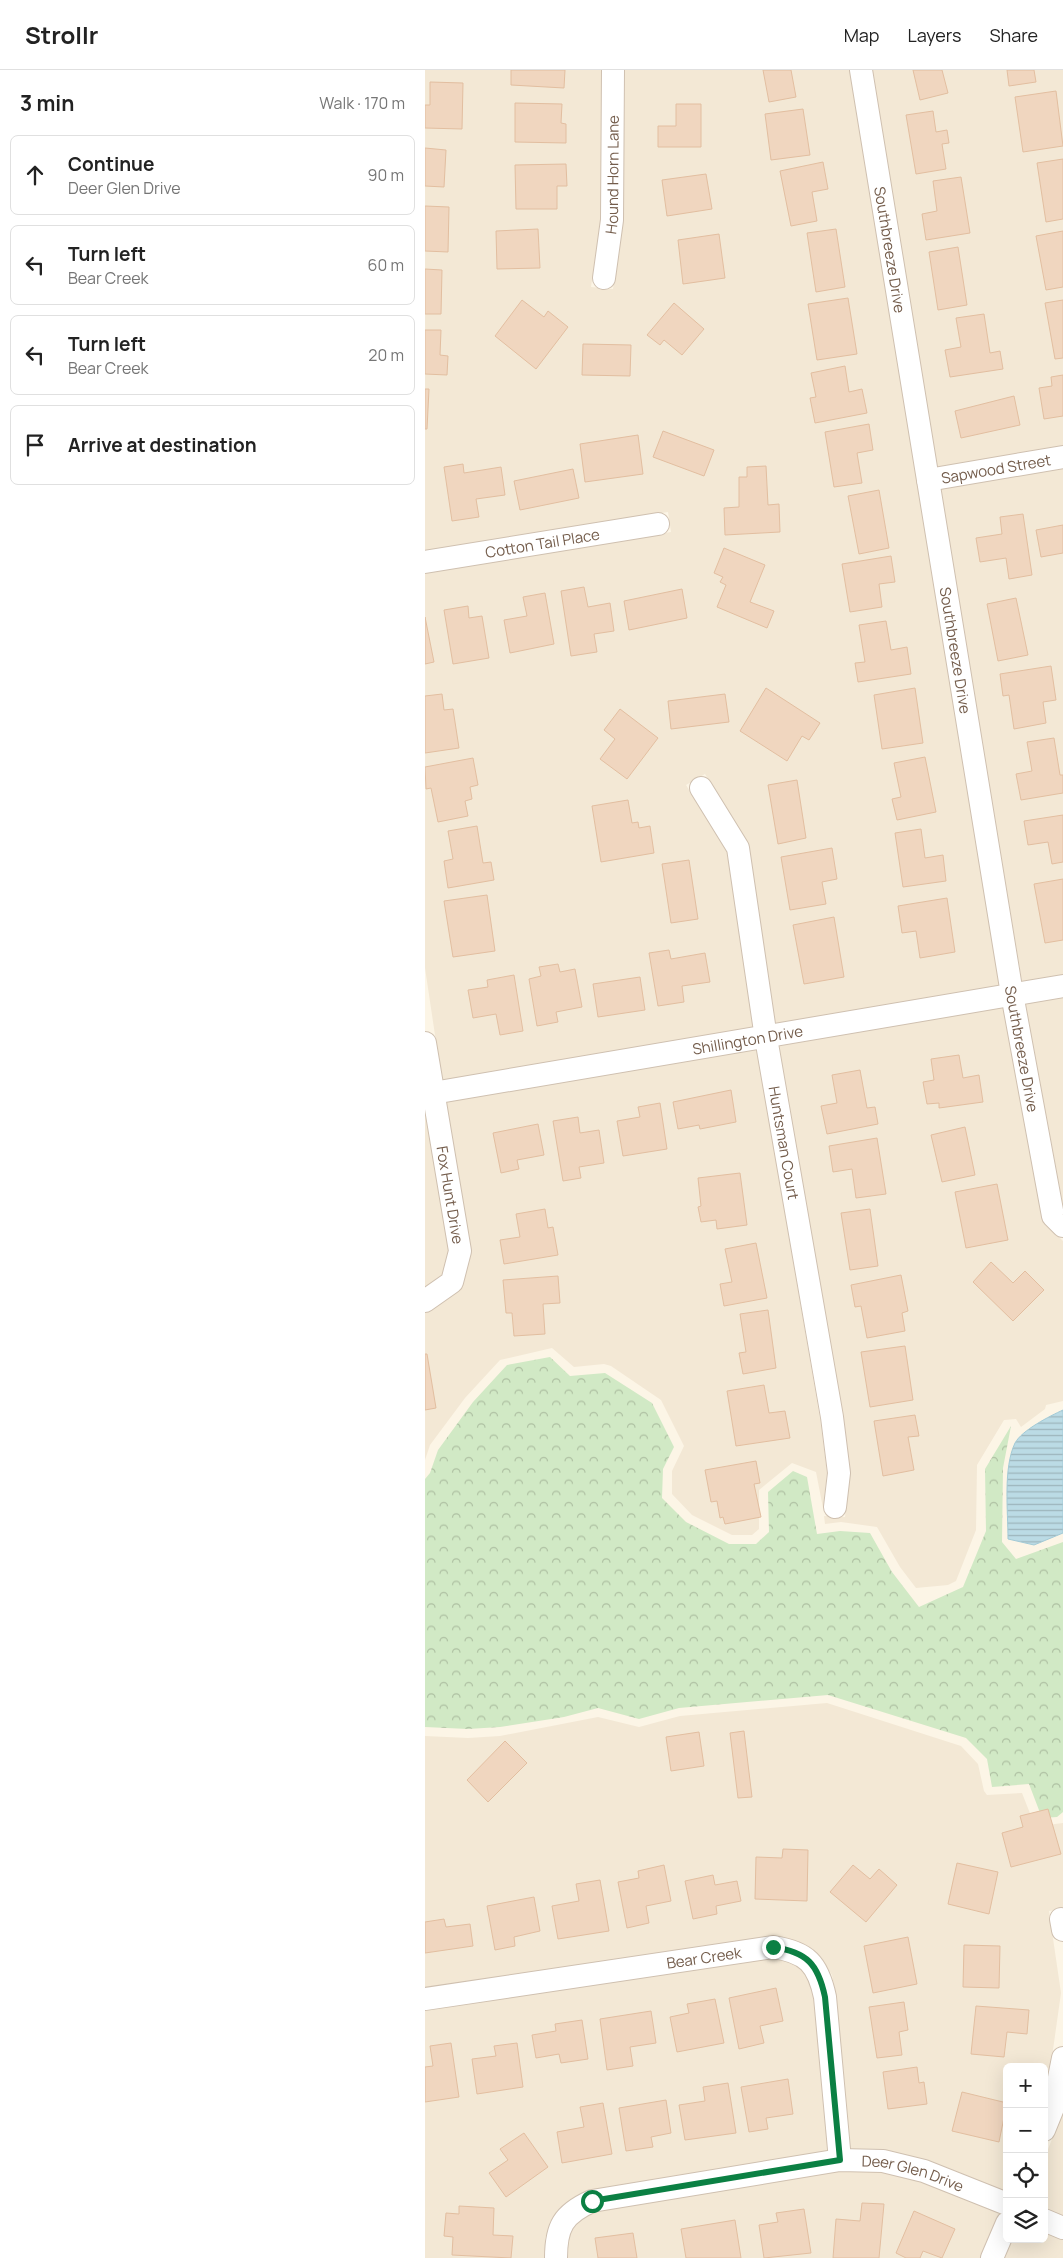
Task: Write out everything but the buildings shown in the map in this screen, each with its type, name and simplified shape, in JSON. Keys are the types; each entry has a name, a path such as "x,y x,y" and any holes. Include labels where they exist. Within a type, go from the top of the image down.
{"street":[{"name":"Hound Horn Lane","path":"604,278 612,220 613,70"},
{"name":"Southbreeze Drive","path":"861,70 1012,994 1053,1216 1063,1226"},
{"name":"Sapwood Street","path":"928,480 1063,457"},
{"name":"Cotton Tail Place","path":"425,562 658,524"},
{"name":"Huntsman Court","path":"701,788 738,848 766,1038 832,1417 839,1473 835,1507"},
{"name":"Shillington Drive","path":"433,1093 766,1038 1063,986"},
{"name":"Fox Hunt Drive","path":"425,1043 460,1251 452,1282 425,1301"},
{"name":"Bear Creek","path":"425,1999 773,1947 795,1950 813,1964 821,1978 823,1987 840,2160"},
{"path":"1048,2120 1053,2108 1063,2058"},
{"name":"Deer Glen Drive","path":"556,2258 556,2237 565,2220 576,2208 592,2201 840,2160 883,2161 916,2169 1003,2202"},
{"path":"1048,2222 1063,2228"},
{"path":"992,2258 1003,2232"}],"shaded area":[{"path":"425,70 602,70 601,220 591,287 613,289 623,220 625,70 850,70 1000,986 776,1026 749,846 705,774 686,785 727,852 754,1030 442,1082 425,968 425,572 671,532 668,512 425,552"},
{"path":"872,70 1063,70 1063,447 937,469"},
{"path":"1063,467 1063,975 1022,982 940,488"},
{"path":"1063,996 1063,1206 1025,1002"},
{"path":"1003,1006 1045,1223 1063,1241 1063,1401 1046,1405 1045,1409 1021,1427 1016,1419 1004,1420 977,1465 976,1530 956,1581 948,1585 916,1588 900,1567 877,1527 841,1522 825,1524 824,1516 845,1517 850,1471 843,1415 779,1046"},
{"path":"757,1049 820,1419 827,1473 823,1508 816,1472 792,1463 759,1490 759,1529 752,1535 732,1535 692,1515 672,1494 672,1471 684,1446 661,1400 611,1366 604,1364 574,1367 552,1348 500,1360 465,1398 430,1445 425,1460 425,1312 463,1284 471,1249 445,1101"},
{"path":"425,1113 449,1251 442,1277 425,1289"},
{"path":"827,1703 961,1746 978,1764 984,1791 987,1795 1022,1793 1033,1821 1039,1826 1063,1823 1063,1909 1049,1911 1061,1993 1050,2071 1048,2079 1048,2063 1003,2063 1003,2192 851,2150 836,1996 832,1975 820,1956 797,1941 771,1937 425,1989 425,1736 468,1738 500,1736 598,1717 639,1727 680,1716"},
{"path":"772,1958 789,1960 804,1970 810,1981 814,1999 828,2152 590,2191 572,2199 556,2213 545,2238 545,2258 425,2258 425,2009"},
{"path":"1063,2112 1063,2217 1048,2211 1048,2149"},
{"path":"840,2170 881,2171 920,2181 999,2212 980,2258 567,2258 567,2239 574,2225 583,2216 595,2210"},
{"path":"1048,2233 1063,2240 1063,2258 1004,2258 1010,2243 1048,2243"}],"green space":[{"path":"550,1357 570,1376 605,1373 652,1403 674,1447 663,1469 662,1498 686,1522 729,1544 756,1544 769,1532 768,1492 793,1471 807,1477 817,1534 840,1531 870,1533 892,1572 919,1607 963,1587 986,1531 985,1469 1011,1426 1003,1468 1002,1542 1016,1559 1063,1542 1063,1812 1057,1817 1042,1818 1029,1784 992,1787 987,1759 966,1738 828,1695 679,1708 639,1719 598,1708 564,1717 500,1727 468,1729 425,1727 425,1479 430,1473 438,1450 473,1402 507,1365"}],"water":[{"path":"1063,1410 1063,1533 1034,1545 1008,1539 1008,1477 1011,1453 1015,1443 1030,1428"}],"route":[{"path":"592,2201 840,2160 825,1997 821,1978 813,1964 795,1950 773,1947"}]}
